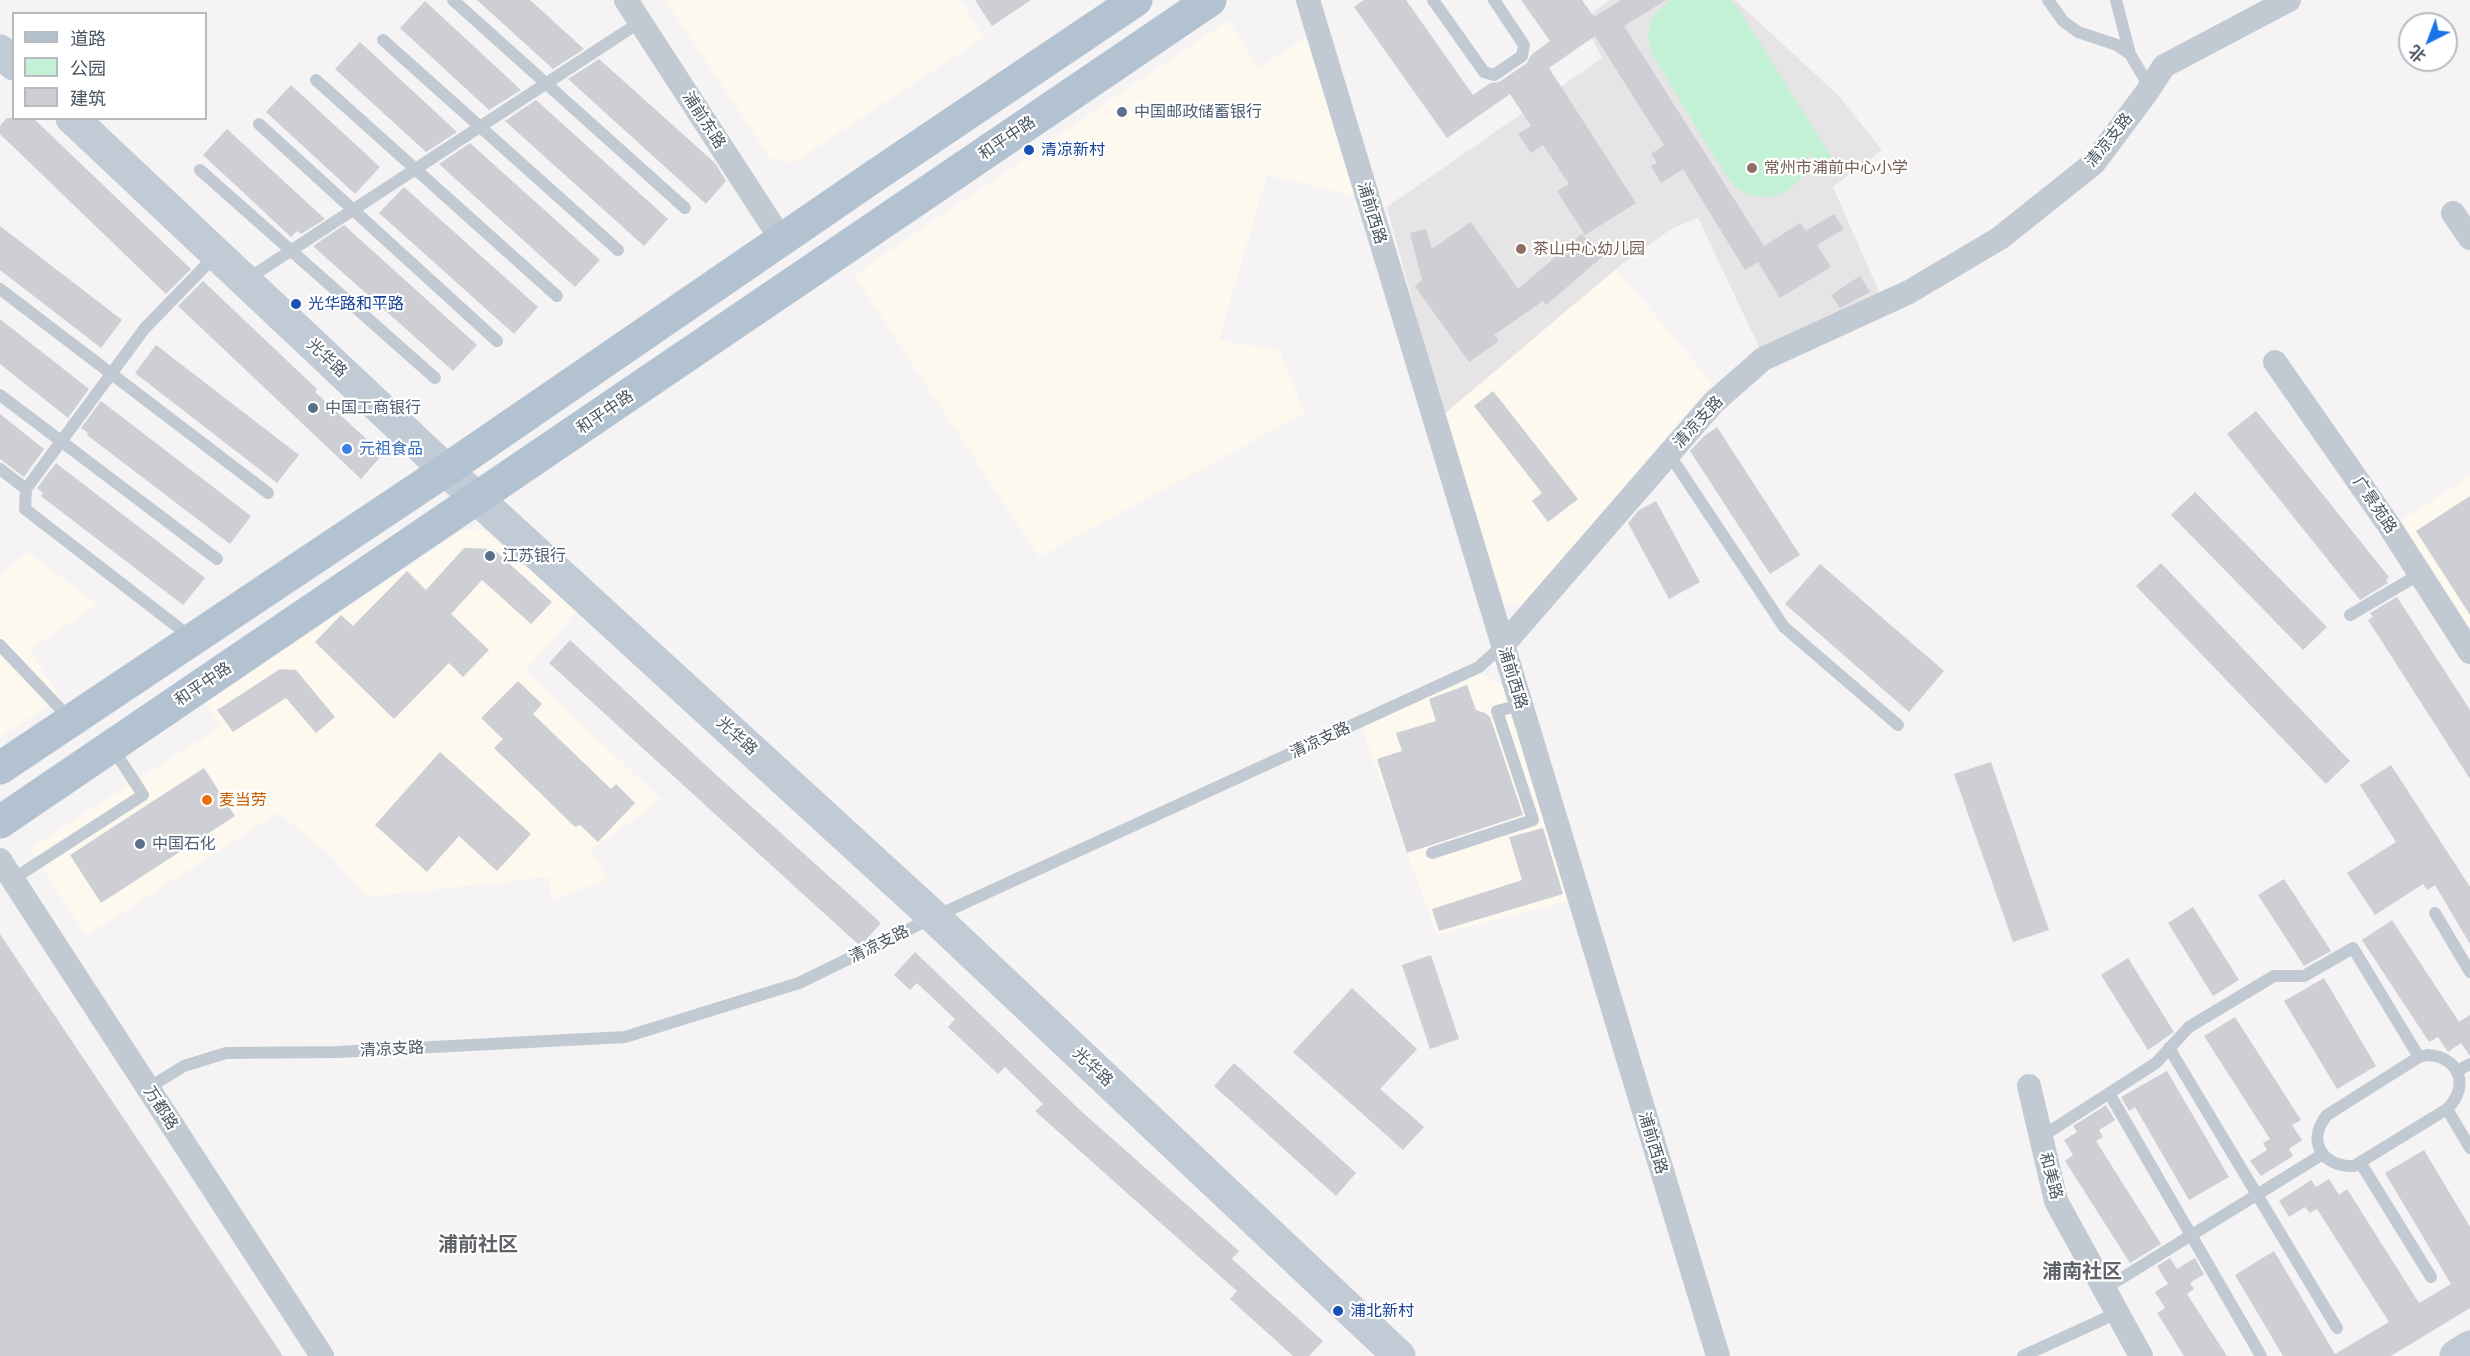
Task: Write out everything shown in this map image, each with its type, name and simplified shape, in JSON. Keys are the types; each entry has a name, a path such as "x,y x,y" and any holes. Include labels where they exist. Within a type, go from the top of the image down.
{"main road":[{"path":"0,768 446,470 1136,0"},
{"name":"和平中路","path":"0,822 1210,0"},
{"path":"0,51 12,62"},
{"name":"光华路","path":"74,120 446,470 934,917 1399,1356"},
{"path":"2456,1356 2470,1347"}],"street":[{"name":"浦前东路","path":"626,0 782,239"},
{"name":"浦前西路","path":"1308,0 1718,1356"},
{"name":"清凉支路","path":"1503,645 1714,402 1763,359 1909,292 2000,238 2094,163 2164,66 2289,0"},
{"path":"2453,213 2470,238"},
{"name":"广景苑路","path":"2275,362 2388,524 2470,652"},
{"name":"万都路","path":"6,870 322,1356"},
{"name":"和美路","path":"2029,1086 2056,1201 2141,1356"}],"lane":[{"path":"453,0 685,208"},
{"path":"1433,0 1484,72 1494,75 1522,56 1524,45 1494,0"},
{"path":"2048,0 2063,21 2078,32 2117,45 2130,54"},
{"path":"2116,0 2130,54 2150,88"},
{"path":"245,281 640,22"},
{"path":"383,40 618,250"},
{"path":"316,80 556,296"},
{"path":"259,124 497,341"},
{"path":"200,170 435,378"},
{"path":"193,639 25,509 26,489 146,328 217,255"},
{"path":"0,289 268,493"},
{"path":"0,395 217,559"},
{"path":"1669,454 1784,627 1898,725"},
{"path":"0,469 26,489"},
{"path":"2350,615 2420,574"},
{"path":"0,645 71,720"},
{"name":"清凉支路","path":"148,1088 184,1066 226,1053 337,1052 625,1037 799,983 934,917 1479,666 1503,645"},
{"path":"1432,854 1533,820 1497,711 1521,705"},
{"path":"6,870 143,795 111,747"},
{"path":"2435,914 2470,972"},
{"path":"2041,1137 2156,1063 2189,1027 2274,976 2304,976 2352,948 2419,1057"},
{"path":"2169,1048 2337,1328"},
{"path":"2437,1056 2446,1059 2457,1071 2460,1083 2459,1093 2455,1102 2447,1109 2354,1166 2334,1164 2323,1154 2317,1141 2317,1131 2326,1115 2419,1057 2437,1056"},
{"path":"2457,1071 2470,1064"},
{"path":"2109,1093 2261,1356"},
{"path":"2447,1109 2470,1148"},
{"path":"2104,1289 2323,1154"},
{"path":"2360,1162 2431,1277"},
{"path":"2023,1356 2117,1313"}],"shaded area":[{"path":"665,0 960,0 984,37 793,163 770,158"},
{"path":"1609,0 1735,0 1840,97 1882,150 1833,187 1880,294 1760,349 1698,218 1671,229 1616,269 1443,415 1387,207 1602,58 1583,20"},
{"path":"1228,20 1259,68 1306,37 1355,196 1267,175 1219,340 1280,351 1305,413 1039,557 854,275"},
{"path":"1616,269 1712,383 1523,605 1505,605 1443,415"},
{"path":"2470,476 2470,629 2400,521"},
{"path":"483,529 577,611 525,671 661,799 590,851 608,879 552,900 548,877 368,897 329,854 278,813 86,936 30,848 222,726 205,703 463,530"},
{"path":"28,552 97,605 30,650 60,698 0,737 0,575"},
{"path":"1480,674 1504,686 1572,900 1437,935 1361,726"}],"green space":[{"path":"1672,0 1730,0 1738,8 1838,167 1825,175 1809,152 1802,176 1785,192 1762,197 1750,194 1733,184 1653,56 1650,47 1649,31 1653,17"}],"building":[{"path":"477,0 530,0 584,49 553,69"},
{"path":"975,0 1031,0 992,26"},
{"path":"1364,0 1406,0 1473,95 1490,83 1499,82 1527,63 1531,55 1550,41 1521,0 1582,0 1594,17 1621,0 1666,0 1624,26 1764,246 1800,223 1806,231 1834,214 1844,229 1817,245 1831,267 1780,298 1758,262 1745,270 1683,169 1661,183 1651,166 1657,163 1651,154 1664,145 1595,36 1549,68 1636,203 1585,235 1557,191 1569,184 1543,145 1531,153 1518,134 1531,126 1510,94 1447,138 1354,7"},
{"path":"425,1 521,90 489,110 400,28"},
{"path":"360,42 457,132 426,152 335,69"},
{"path":"599,59 715,163 726,181 706,204 568,79"},
{"path":"291,85 380,167 355,194 266,112"},
{"path":"536,100 668,219 644,246 505,121"},
{"path":"7,118 35,120 191,269 166,294 0,134 0,126"},
{"path":"227,129 325,219 301,234 297,231 291,237 203,155"},
{"path":"470,143 600,260 575,287 439,164"},
{"path":"404,187 538,307 514,334 379,213"},
{"path":"1471,222 1518,289 1582,234 1602,257 1546,305 1543,301 1494,335 1499,341 1469,362 1415,286 1422,280 1410,233 1426,229 1432,249"},
{"path":"344,225 477,345 453,371 313,246"},
{"path":"0,226 122,320 101,348 0,270"},
{"path":"1860,276 1870,292 1840,308 1831,295"},
{"path":"203,281 317,389 315,392 383,454 361,479 178,306"},
{"path":"0,319 89,389 68,418 0,364"},
{"path":"156,345 299,455 277,483 135,373"},
{"path":"1493,391 1578,499 1548,522 1532,501 1542,493 1474,406"},
{"path":"101,401 251,516 230,544 87,435 88,433 81,428"},
{"path":"2256,411 2389,577 2386,580 2388,583 2360,600 2227,434"},
{"path":"0,414 44,449 24,477 0,459"},
{"path":"1717,427 1800,555 1770,574 1690,451 1703,437"},
{"path":"56,463 205,578 183,605 41,496 43,493 37,488"},
{"path":"2195,492 2327,627 2303,650 2171,515"},
{"path":"2470,496 2470,615 2416,531"},
{"path":"1656,501 1700,582 1669,599 1628,523 1639,510"},
{"path":"464,548 493,549 552,602 531,624 482,580 451,614 489,650 463,677 449,663 394,719 315,642 341,615 353,626 407,571 426,590"},
{"path":"2161,563 2350,761 2326,784 2136,586"},
{"path":"1820,564 1944,671 1909,712 1785,604"},
{"path":"2397,597 2470,710 2470,779 2368,620 2373,617 2370,613"},
{"path":"570,640 881,923 864,942 859,945 549,663"},
{"path":"280,669 296,670 335,717 316,733 286,698 233,732 217,710"},
{"path":"518,681 542,704 533,714 611,789 616,784 635,803 598,842 580,825 575,827 494,748 503,739 481,718"},
{"path":"1467,685 1476,710 1490,717 1523,815 1407,853 1377,759 1402,751 1396,733 1436,721 1429,699"},
{"path":"440,752 531,834 497,871 459,836 427,872 375,825"},
{"path":"1991,762 2049,930 2013,942 1954,774"},
{"path":"2391,765 2470,887 2470,944 2435,885 2427,890 2423,884 2375,915 2347,873 2396,842 2360,785"},
{"name":"中国石化","path":"204,768 235,816 101,903 70,855"},
{"path":"1543,828 1563,894 1439,931 1432,909 1522,880 1509,837"},
{"path":"2284,879 2331,951 2304,966 2258,895"},
{"path":"2193,907 2239,980 2213,996 2168,923"},
{"path":"2392,920 2459,1022 2470,1015 2470,1056 2461,1043 2448,1052 2438,1037 2429,1042 2362,940"},
{"path":"0,934 283,1356 0,1356"},
{"path":"915,952 1081,1111 1239,1251 1232,1259 1323,1341 1309,1356 1293,1356 1230,1299 1237,1291 1035,1111 1043,1104 1005,1067 998,1074 948,1027 955,1019 917,983 910,990 894,975"},
{"path":"1431,955 1459,1039 1430,1049 1402,965"},
{"path":"2128,958 2174,1032 2148,1050 2101,975"},
{"path":"2324,978 2376,1066 2337,1089 2284,1001"},
{"path":"1352,988 1417,1049 1380,1089 1424,1127 1403,1150 1293,1052"},
{"path":"2235,1017 2301,1120 2292,1125 2302,1140 2289,1149 2293,1156 2261,1176 2250,1161 2267,1150 2263,1143 2270,1139 2204,1036"},
{"path":"1234,1063 1356,1173 1336,1196 1214,1086"},
{"path":"2167,1071 2229,1177 2189,1200 2135,1107 2129,1111 2121,1097"},
{"path":"2106,1105 2115,1120 2099,1130 2103,1137 2096,1141 2161,1244 2130,1263 2065,1161 2073,1155 2064,1140 2077,1132 2073,1126"},
{"path":"2424,1150 2470,1227 2470,1308 2391,1356 2283,1356 2235,1275 2274,1251 2335,1354 2389,1322 2317,1209 2310,1213 2305,1207 2289,1217 2279,1201 2311,1180 2316,1187 2329,1179 2339,1195 2347,1189 2419,1303 2451,1284 2385,1173"},
{"path":"2170,1258 2177,1269 2195,1258 2204,1274 2190,1283 2194,1289 2187,1294 2227,1356 2184,1356 2157,1313 2165,1308 2155,1292 2168,1284 2157,1266"}],"place":[{"name":"中国邮政储蓄银行","path":"1122,112"},
{"name":"清凉新村","path":"1029,150"},
{"name":"常州市浦前中心小学","path":"1752,168"},
{"name":"茶山中心幼儿园","path":"1521,249"},
{"name":"光华路和平路","path":"296,304"},
{"name":"中国工商银行","path":"313,408"},
{"name":"元祖食品","path":"347,449"},
{"name":"江苏银行","path":"490,556"},
{"name":"麦当劳","path":"207,800"},
{"name":"中国石化","path":"140,844"},
{"name":"浦北新村","path":"1338,1311"}],"district":[{"name":"浦前社区","path":"478,1245"},
{"name":"浦南社区","path":"2082,1272"}]}
